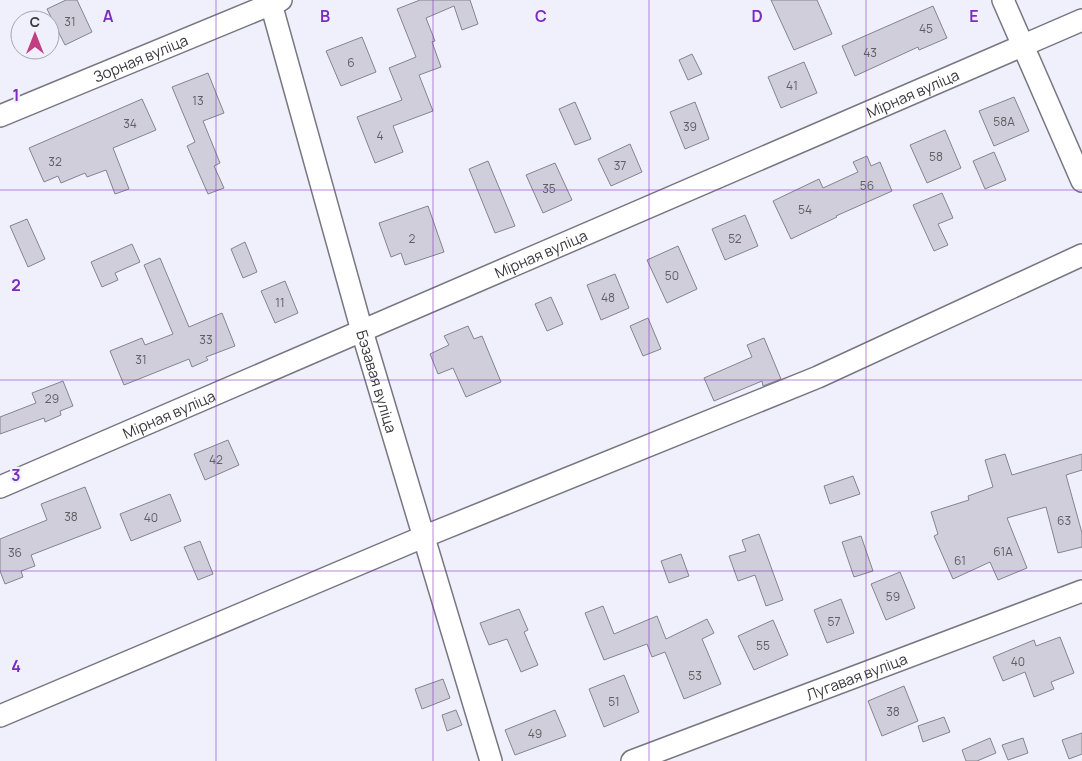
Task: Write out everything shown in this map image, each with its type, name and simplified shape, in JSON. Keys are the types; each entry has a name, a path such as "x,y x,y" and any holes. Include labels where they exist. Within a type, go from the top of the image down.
{"street":[{"path":"1003,0 1082,181"},
{"name":"Зорная вуліца","path":"0,116 274,1"},
{"name":"Бэзавая вуліца","path":"274,1 362,331 491,761"},
{"name":"Мірная вуліца","path":"0,487 1082,20"},
{"path":"0,716 423,537 818,377 1082,255"},
{"name":"Лугавая вуліца","path":"632,761 1082,591"}],"building":[{"path":"66,0 77,0 92,32 65,45 60,35 60,10 47,9"},
{"path":"420,0 470,0 478,24 462,30 454,6 426,18 435,41 432,42 441,67 419,75 433,111 393,126 403,152 375,163 357,117 402,100 389,68 416,57 397,9"},
{"path":"771,0 817,0 832,34 794,50"},
{"path":"933,6 947,38 919,50 918,47 855,76 842,46"},
{"path":"362,37 376,72 341,86 326,51"},
{"path":"692,54 702,74 688,80 679,60"},
{"path":"804,62 817,93 781,108 768,77"},
{"path":"208,73 224,113 203,121 220,163 214,166 224,188 208,194 187,146 195,142 172,87"},
{"path":"1014,97 1029,131 994,146 979,111"},
{"path":"142,99 156,130 113,148 129,189 115,194 106,170 87,177 85,173 61,183 58,176 44,182 29,148"},
{"path":"575,102 591,139 575,145 559,109"},
{"path":"695,102 709,139 685,149 670,112"},
{"path":"945,130 961,168 927,183 910,145"},
{"path":"630,144 642,172 611,186 598,159"},
{"path":"994,152 1006,180 985,189 973,161"},
{"path":"867,156 871,166 880,162 892,191 791,239 773,201 819,179 823,188 858,172 853,162"},
{"path":"488,161 515,226 495,233 469,169"},
{"path":"555,163 572,200 543,213 526,175"},
{"path":"942,193 953,218 938,224 948,245 934,251 913,205"},
{"path":"428,206 444,252 405,265 401,253 391,257 379,223"},
{"path":"745,215 758,246 725,260 712,229"},
{"path":"27,219 45,259 28,267 10,226"},
{"path":"245,242 257,272 243,278 231,249"},
{"path":"132,244 140,262 115,273 118,280 102,287 91,262"},
{"path":"678,246 697,289 667,303 647,260"},
{"path":"160,258 189,327 222,313 235,346 206,357 208,360 192,367 189,359 124,385 110,351 142,338 145,345 173,334 144,265"},
{"path":"615,274 629,308 601,320 587,285"},
{"path":"285,281 298,313 275,323 261,291"},
{"path":"551,297 563,324 547,331 535,304"},
{"path":"648,318 661,349 643,356 630,326"},
{"path":"468,326 474,339 482,336 501,382 466,397 453,368 438,374 430,354 449,345 444,336"},
{"path":"764,338 781,379 763,386 762,381 714,401 704,378 752,357 747,345"},
{"path":"63,381 73,406 60,411 61,415 45,422 44,418 0,434 0,417 36,403 32,393"},
{"path":"228,440 239,465 205,480 194,454"},
{"path":"1005,454 1012,475 1082,454 1082,470 1066,475 1082,533 1082,547 1058,553 1046,507 1007,518 1027,568 998,580 990,562 953,579 934,536 938,534 931,512 969,500 968,496 993,487 985,460"},
{"path":"853,476 860,494 830,504 824,486"},
{"path":"85,487 101,528 31,555 35,566 21,571 23,577 5,584 0,571 0,539 47,520 41,504"},
{"path":"170,494 181,521 131,541 120,514"},
{"path":"759,534 783,600 766,606 755,575 738,581 729,556 746,551 742,540"},
{"path":"861,536 873,571 854,577 842,542"},
{"path":"200,541 213,574 198,580 184,547"},
{"path":"681,554 689,576 669,583 661,561"},
{"path":"900,572 915,608 886,620 871,584"},
{"path":"841,599 854,633 827,643 814,610"},
{"path":"603,606 614,634 657,616 666,639 707,619 714,633 702,639 721,684 684,699 665,652 652,657 647,644 604,660 585,613"},
{"path":"519,609 528,630 524,632 538,665 521,672 507,639 489,645 480,623"},
{"path":"773,620 788,655 754,670 738,636"},
{"path":"1060,637 1074,673 1051,682 1054,689 1034,697 1025,672 1003,681 993,657 1034,640 1036,646"},
{"path":"624,675 639,712 604,727 589,689"},
{"path":"443,679 450,698 422,709 415,689"},
{"path":"904,686 918,721 882,736 868,701"},
{"path":"456,710 462,725 447,731 442,715"},
{"path":"555,710 566,736 515,755 505,730"},
{"path":"944,717 950,732 923,742 918,726"},
{"path":"1082,733 1082,754 1069,759 1062,740"},
{"path":"990,738 996,753 977,761 966,761 962,750"},
{"path":"1023,738 1028,753 1008,760 1002,745"}]}
